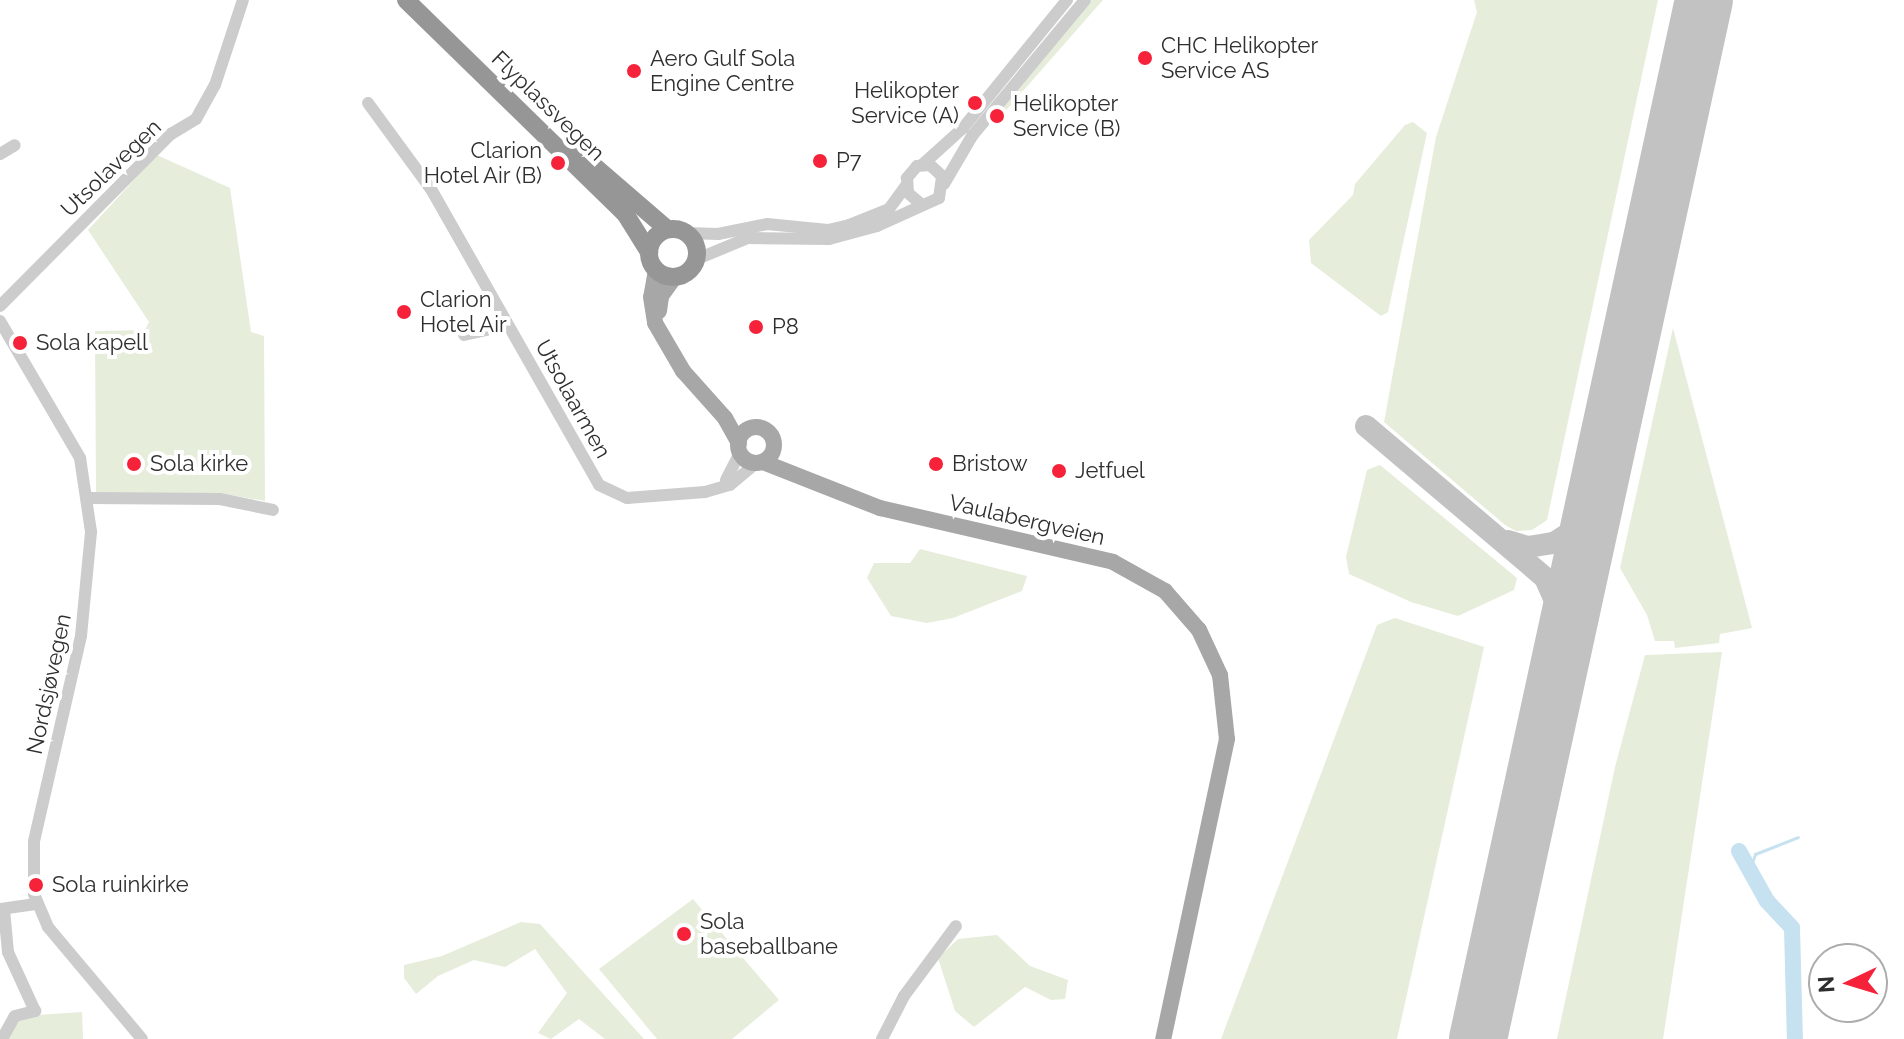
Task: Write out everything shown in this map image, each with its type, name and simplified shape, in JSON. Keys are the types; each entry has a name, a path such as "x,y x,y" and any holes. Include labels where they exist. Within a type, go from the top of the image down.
{"highway":[{"name":"Flyplassvegen","path":"406,0 626,215 649,252"},
{"name":"Flyplassvegen","path":"421,0 622,194 667,229"},
{"path":"667,229 687,233 694,240 697,259 692,268 675,277 656,270 649,252 658,234 667,229"}],"main road":[{"path":"656,270 652,312 683,371 725,418 739,447 760,463 772,454 774,442"},
{"path":"661,332 661,296 675,277"},
{"path":"725,418 766,431 791,469"},
{"path":"739,447 753,428"},
{"name":"Vaulabergveien","path":"760,463 791,469 888,511 1079,551 1127,567 1165,591 1199,630 1220,675 1227,739 1163,1039"}],"street":[{"name":"Utsolavegen","path":"0,306 171,134 196,119 215,85 243,0"},
{"path":"687,233 718,234 767,224 828,230 889,209 906,186 909,173 963,128 1067,0"},
{"path":"697,259 748,238 805,241 854,234 920,203 939,198 972,136 1085,0"},
{"name":"Utsolaarmen","path":"368,103 431,189 605,490 627,498 722,487 760,463"},
{"path":"0,154 15,145"},
{"path":"922,165 937,169 944,184"},
{"path":"906,186 920,203"},
{"name":"Nordsjøvegen","path":"0,321 68,433 89,498 87,602 34,842 36,904"},
{"path":"464,335 508,325"},
{"path":"722,487 739,447"},
{"path":"89,498 220,499 273,510"},
{"path":"2,1039 15,1016 35,1011 8,952 2,909 36,904 63,947 142,1039"},
{"path":"882,1039 904,996 956,926"}],"green space":[{"path":"1092,0 1103,0 1002,115 999,110"},
{"path":"1474,0 1658,0 1547,520 1532,530 1516,531 1505,525 1384,422 1436,137 1477,12"},
{"path":"1413,122 1427,133 1388,312 1381,316 1311,263 1309,240 1353,195 1355,184 1405,125"},
{"path":"157,155 230,188 251,332 264,336 265,501 220,493 96,494 95,331 145,330 149,322 88,230"},
{"path":"1673,328 1752,628 1720,634 1719,643 1675,648 1674,641 1655,641 1647,615 1620,568"},
{"path":"1380,465 1517,578 1514,590 1458,616 1411,602 1349,574 1346,557 1367,470"},
{"path":"920,549 1027,576 1022,591 953,618 927,623 891,616 867,578 874,563 910,563"},
{"path":"1395,618 1484,647 1397,1039 1221,1039 1377,625"},
{"path":"1722,652 1663,1039 1557,1039 1615,767 1645,655"},
{"name":"Sola baseballbane","path":"693,899 779,1000 732,1039 657,1039 599,969"},
{"path":"521,922 540,924 644,1039 605,1039 579,1019 551,1039 538,1033 567,993 535,949 505,967 474,960 438,976 416,994 404,978 404,965 442,956"},
{"path":"997,935 1030,966 1068,980 1065,999 1051,1000 1025,987 974,1027 955,1011 938,958 958,939"},
{"path":"82,1012 83,1039 6,1039 21,1016"}],"waterway":[{"path":"1750,868 1755,854 1798,837"},
{"path":"1739,851 1767,901 1792,928 1795,1039"}],"taxiway":[{"path":"1366,426 1545,578 1557,605 1559,661"},
{"path":"1508,541 1528,547 1554,543 1579,527 1593,508"}],"runway":[{"path":"1478,1039 1704,0"}],"place":[{"name":"CHC Helikopter Service AS","path":"1145,58"},
{"name":"Aero Gulf Sola Engine Centre","path":"634,71"},
{"name":"Helikopter Service (A)","path":"975,103"},
{"name":"Helikopter Service (B)","path":"997,116"},
{"name":"P7","path":"820,161"},
{"name":"Clarion Hotel Air (B)","path":"558,163"},
{"name":"Clarion Hotel Air","path":"404,312"},
{"name":"P8","path":"756,327"},
{"name":"Sola kapell","path":"20,343"},
{"name":"Sola kirke","path":"134,464"},
{"name":"Bristow","path":"936,464"},
{"name":"Jetfuel","path":"1059,471"},
{"name":"Sola ruinkirke","path":"36,885"},
{"name":"Sola baseballbane","path":"684,934"}]}
